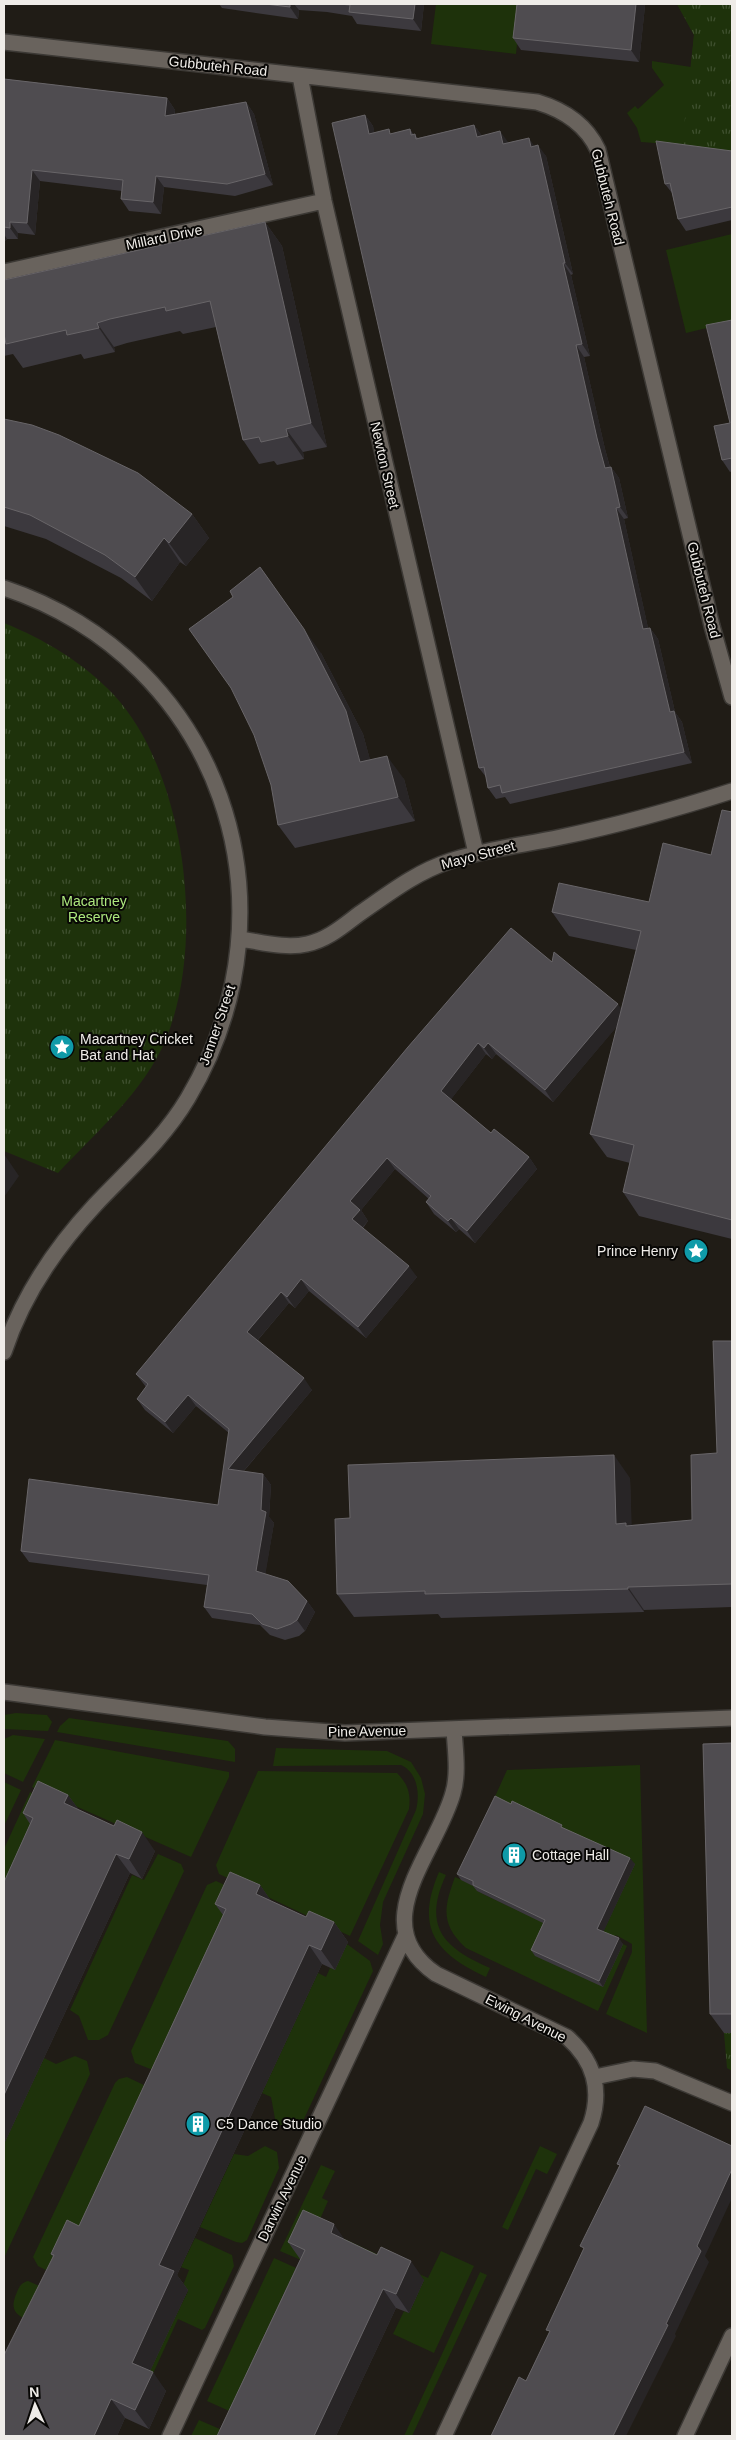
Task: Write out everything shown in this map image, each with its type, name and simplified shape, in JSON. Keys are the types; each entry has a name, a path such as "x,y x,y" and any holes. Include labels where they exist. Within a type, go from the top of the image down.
{"street":[{"name":"Gubbuteh Road","path":"4,42 537,102 558,109 586,130 598,150 710,617 732,697"},
{"name":"Newton Street","path":"300,76 324,201 476,853"},
{"name":"Millard Drive","path":"4,272 324,201"},
{"name":"Jenner Street","path":"4,588 66,615 113,647 160,692 190,733 220,795 230,832 240,895 240,939 227,1005 212,1048 189,1097 154,1145 96,1204 57,1251 25,1303 4,1352"},
{"name":"Mayo Street","path":"240,939 283,945 305,945 315,942 339,929 415,876 438,865 476,853 620,823 732,791"},
{"name":"Pine Avenue","path":"4,1692 309,1731 345,1733 732,1718"},
{"name":"Ewing Avenue","path":"444,2436 591,2124 596,2099 595,2077 581,2049 567,2037 436,1974 420,1962 406,1934 406,1900 454,1792 456,1771 454,1729"},
{"name":"Darwin Avenue","path":"170,2436 406,1934"},
{"path":"595,2077 633,2069 656,2071 732,2103"},
{"path":"685,2436 732,2336"}],"green space":[{"path":"436,4 521,4 516,54 431,44"},
{"path":"677,4 732,4 682,145 641,142 637,128 627,113 635,106 638,109 664,85 652,68 652,61 691,67 694,35"},
{"path":"677,4 732,4 732,152 682,145 694,35"},
{"path":"732,234 732,322 686,333 666,250"},
{"name":"Macartney Reserve","path":"4,623 34,636 90,672 114,695 139,728 158,768 173,812 182,859 186,908 185,955 178,999 166,1039 157,1058 132,1094 58,1173 4,1151"},
{"path":"16,1713 47,1715 52,1722 48,1731 4,1729 4,1715"},
{"path":"69,1718 228,1741 235,1749 235,1762 57,1732 60,1726"},
{"path":"13,1735 45,1739 23,1782 4,1773 4,1739"},
{"path":"55,1740 229,1772 229,1777 191,1857 32,1787"},
{"path":"276,1748 387,1751 411,1762 421,1778 425,1794 423,1814 383,1902 380,1925 383,1944 378,1955 358,1941 416,1810 418,1797 414,1779 411,1773 401,1765 273,1766"},
{"path":"640,1765 647,2033 606,2014 632,1952 632,1944 616,1935 613,1940 535,1956 623,1944 627,1946 598,2011 466,1948 452,1931 447,1915 448,1897 455,1877 477,1887 477,1891 525,1914 499,1802 493,1801 507,1770"},
{"path":"258,1771 397,1773 404,1781 410,1799 409,1809 350,1936 219,1874 216,1865"},
{"path":"4,1782 21,1790 4,1826"},
{"path":"30,1792 50,1802 4,1932 4,1849"},
{"path":"158,1854 181,1864 184,1871 108,2035 99,2040 88,2040 79,2016 70,2010 132,1875 144,1880"},
{"path":"439,1872 446,1875 439,1893 436,1909 437,1922 442,1934 460,1952 490,1968 486,1977 454,1958 442,1948 434,1937 430,1924 429,1909 432,1892"},
{"path":"216,1881 243,1893 171,2077 135,2063 131,2051 207,1885"},
{"path":"347,1944 370,1961 373,1971 303,2121 290,2127 276,2124 271,2097 262,2093 318,1973 326,1977 330,1968 335,1969"},
{"path":"724,2033 732,2033 732,2071 727,2068"},
{"path":"75,2056 87,2061 90,2074 4,2258 4,2144 44,2058 56,2064"},
{"path":"127,2077 163,2094 40,2325 18,2314 15,2311 14,2300 20,2287 28,2281 53,2292 60,2277 38,2266 33,2257 115,2083 119,2079"},
{"path":"265,2146 277,2152 279,2168 247,2240 242,2243 236,2242 200,2227 234,2154 248,2156"},
{"path":"540,2146 557,2154 547,2174 536,2169 508,2230 502,2227"},
{"path":"321,2165 335,2171 322,2198 328,2201 317,2226 428,2278 441,2251 474,2266 434,2353 393,2334 404,2311 409,2313 424,2280 301,2260 280,2251"},
{"path":"195,2238 232,2255 234,2266 205,2328 202,2330 178,2319 151,2378 140,2310 172,2324 188,2291 182,2288 189,2270 181,2267"},
{"path":"274,2258 314,2276 247,2419 207,2401"},
{"path":"480,2272 487,2275 412,2436 404,2436"},
{"path":"199,2420 236,2436 191,2436"}],"building":[{"path":"265,4 290,4 290,7"},
{"path":"339,4 415,4 413,19 349,12 350,5"},
{"path":"517,4 636,4 631,50 513,38"},
{"path":"4,79 167,98 165,116 246,102 265,174 227,184 156,176 153,202 121,199 123,180 32,170 27,223 10,222 10,228 4,227"},
{"path":"365,115 369,134 389,129 390,134 410,129 411,135 415,134 416,139 474,125 477,137 500,131 503,144 529,138 531,147 538,145 582,344 576,345 597,438 605,468 611,467 620,507 616,508 643,629 650,628 670,712 674,711 684,752 502,793 500,785 488,788 484,767 479,768 332,123"},
{"path":"656,141 732,151 732,207 678,219 670,183 665,184"},
{"path":"265,222 311,423 286,429 288,436 261,442 259,437 243,440 210,301 166,311 165,307 110,319 97,323 99,328 67,335 66,330 6,344 4,334 4,280"},
{"path":"732,320 732,458 722,460 714,426 730,423 706,325"},
{"path":"4,419 32,425 59,435 138,473 192,514 169,543 164,538 135,577 105,555 30,515 4,507"},
{"path":"260,567 304,629 346,711 360,762 387,756 398,797 278,825 271,785 254,735 231,688 189,629 233,597 230,591"},
{"path":"722,810 732,812 732,1220 623,1192 634,1145 590,1134 641,931 552,912 559,883 649,902 663,843 711,855"},
{"path":"511,928 552,962 554,952 618,1004 545,1090 488,1043 484,1048 478,1043 441,1091 491,1133 494,1129 529,1157 467,1231 451,1218 448,1221 426,1202 431,1196 387,1158 350,1201 360,1210 352,1219 409,1266 358,1327 301,1279 287,1297 281,1292 247,1332 304,1378 228,1469 263,1474 261,1510 266,1512 256,1571 288,1581 307,1601 297,1620 277,1629 262,1624 252,1614 204,1607 209,1575 21,1551 29,1479 218,1505 229,1429 188,1395 165,1422 137,1399 148,1384 136,1374 408,1047"},
{"path":"713,1341 732,1341 732,1584 628,1587 628,1589 425,1594 425,1591 337,1594 335,1519 350,1518 348,1465 614,1455 616,1524 626,1523 626,1526 692,1520 691,1455 717,1453"},
{"path":"732,1743 732,2014 710,2014 703,1744"},
{"path":"38,1781 68,1795 64,1803 114,1826 117,1820 142,1832 129,1859 116,1854 4,2095 4,1882 33,1818 23,1813"},
{"path":"495,1796 511,1804 512,1801 562,1825 561,1827 630,1858 597,1929 619,1938 599,1981 531,1950 545,1920 473,1885 473,1881 457,1874"},
{"path":"230,1872 260,1885 256,1894 306,1917 309,1911 334,1922 321,1950 309,1945 159,2265 174,2271 132,2363 153,2372 135,2410 111,2399 94,2436 4,2436 4,2355 54,2255 51,2254 67,2220 79,2226 226,1909 215,1904"},
{"path":"645,2106 732,2146 732,2169 697,2246 701,2251 666,2324 668,2325 613,2436 491,2436 519,2377 526,2381 550,2331 546,2330 584,2248 580,2246 620,2165 617,2164"},
{"path":"303,2210 334,2224 331,2233 377,2255 381,2247 411,2261 396,2294 383,2289 314,2436 217,2436 305,2250 288,2242"}],"place":[{"name":"Macartney Cricket Bat and Hat","path":"62,1047"},
{"name":"Prince Henry","path":"696,1251"},
{"name":"Cottage Hall","path":"514,1855"},
{"name":"C5 Dance Studio","path":"198,2124"}]}
